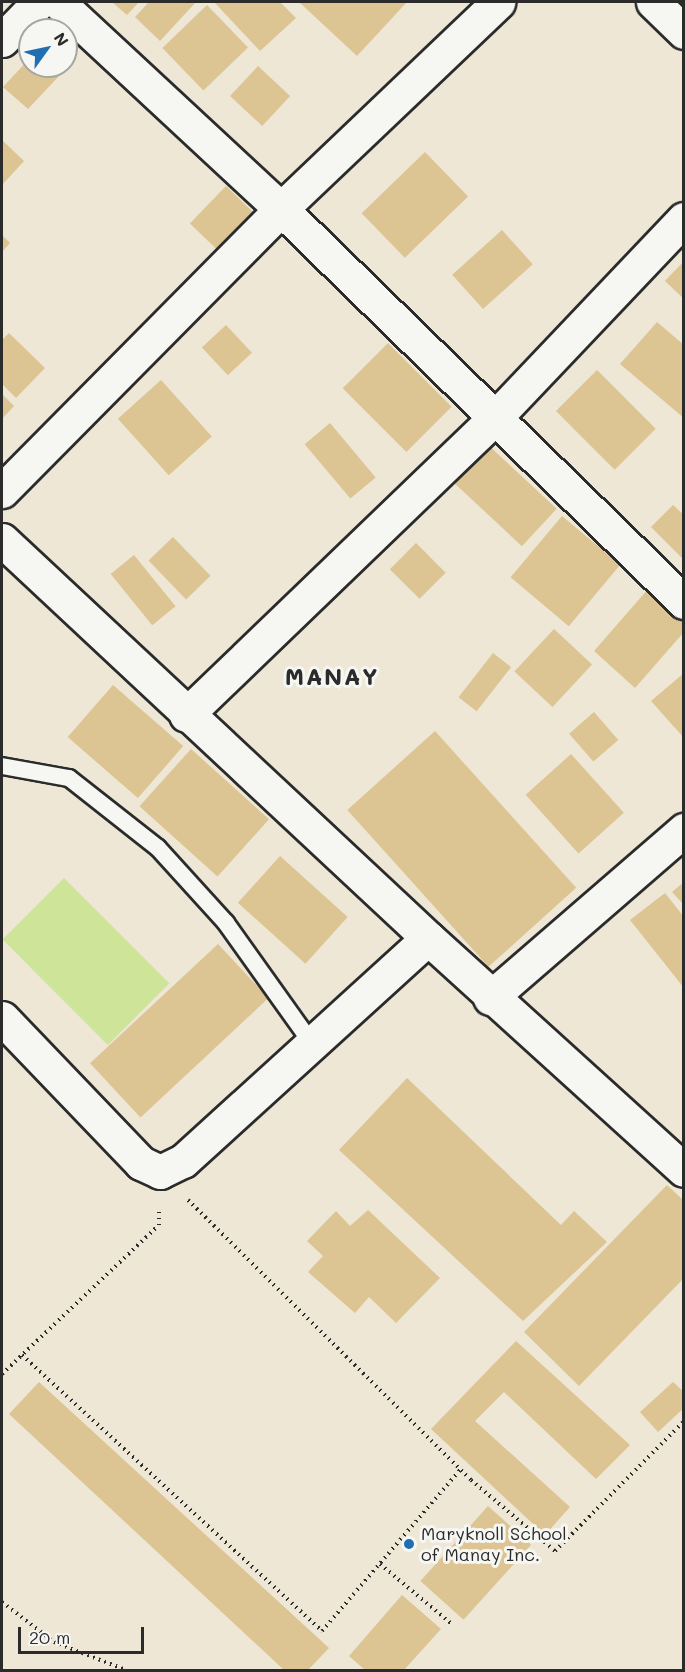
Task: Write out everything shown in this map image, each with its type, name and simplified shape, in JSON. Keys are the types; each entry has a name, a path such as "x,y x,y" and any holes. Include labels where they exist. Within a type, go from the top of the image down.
{"street":[{"path":"2,40 39,2"},
{"path":"58,2 282,209 493,420 684,603"},
{"path":"2,491 282,209 498,2"},
{"path":"653,2 684,32"},
{"path":"186,715 493,420 684,219"},
{"path":"2,540 490,998 684,1170"},
{"path":"490,998 684,830"},
{"path":"2,1018 141,1163 159,1172 183,1161 428,938"}],"lane":[{"path":"2,766 69,778 158,848 226,923 313,1045"}],"path":[{"path":"2,1374 159,1226 159,1172"},
{"path":"159,1172 461,1469 555,1551 684,1421"},
{"path":"22,1355 322,1631 461,1469"},
{"path":"380,1564 453,1625"},
{"path":"2,1602 54,1642 126,1671"}],"green space":[{"path":"64,878 169,983 108,1045 2,940"}],"building":[{"path":"112,2 139,2 127,15"},
{"path":"149,2 196,2 160,41 135,17"},
{"path":"214,2 280,2 296,18 260,51"},
{"path":"299,2 407,2 357,56"},
{"path":"207,5 248,47 203,91 162,48"},
{"path":"258,66 290,96 262,126 230,96"},
{"path":"18,71 18,78 57,78 28,109 3,87"},
{"path":"2,140 24,161 2,185"},
{"path":"425,152 468,197 405,258 362,213"},
{"path":"226,186 253,212 216,249 190,223"},
{"path":"502,230 533,264 483,309 452,275"},
{"path":"2,235 10,243 2,252"},
{"path":"684,261 684,299 665,281"},
{"path":"657,322 684,345 684,418 620,364"},
{"path":"226,325 252,353 228,375 202,348"},
{"path":"9,333 45,368 16,398 2,384 2,340"},
{"path":"388,343 452,407 406,452 343,388"},
{"path":"597,370 656,429 615,470 556,411"},
{"path":"161,380 212,436 169,475 118,419"},
{"path":"2,394 14,406 2,419"},
{"path":"330,423 376,477 350,499 305,444"},
{"path":"485,442 557,509 522,546 450,479"},
{"path":"673,505 684,515 684,560 651,527"},
{"path":"562,516 620,565 569,626 511,577"},
{"path":"173,537 211,576 186,599 149,561"},
{"path":"416,543 446,573 420,599 390,569"},
{"path":"134,555 176,606 152,625 111,574"},
{"path":"649,588 684,619 684,632 635,688 594,651"},
{"path":"554,629 592,664 552,707 514,671"},
{"path":"493,653 511,667 477,711 459,697"},
{"path":"684,673 684,738 651,701"},
{"path":"113,685 183,746 138,798 68,737"},
{"path":"594,712 618,740 593,762 569,734"},
{"path":"435,731 576,888 488,967 347,810"},
{"path":"191,749 269,819 218,876 139,806"},
{"path":"571,754 624,813 579,854 526,795"},
{"path":"280,856 348,917 305,964 238,903"},
{"path":"684,882 684,905 672,892"},
{"path":"665,893 684,917 684,988 630,920"},
{"path":"218,944 268,998 140,1117 90,1063"},
{"path":"407,1078 561,1225 574,1211 607,1242 523,1321 339,1150"},
{"path":"667,1185 684,1201 684,1278 579,1386 524,1332"},
{"path":"368,1210 440,1278 396,1323 369,1297 355,1313 308,1272 323,1256 307,1241 336,1211 350,1226"},
{"path":"516,1341 630,1445 596,1479 504,1392 475,1421 570,1507 545,1535 431,1429"},
{"path":"39,1382 329,1648 308,1670 284,1670 9,1414"},
{"path":"673,1382 684,1392 684,1408 658,1432 640,1412"},
{"path":"488,1506 531,1545 464,1620 420,1581"},
{"path":"402,1595 441,1629 404,1670 365,1670 349,1656"}],"place":[{"name":"Maryknoll School of Manay Inc.","path":"409,1544"}],"district":[{"name":"MANAY","path":"332,676"}]}
